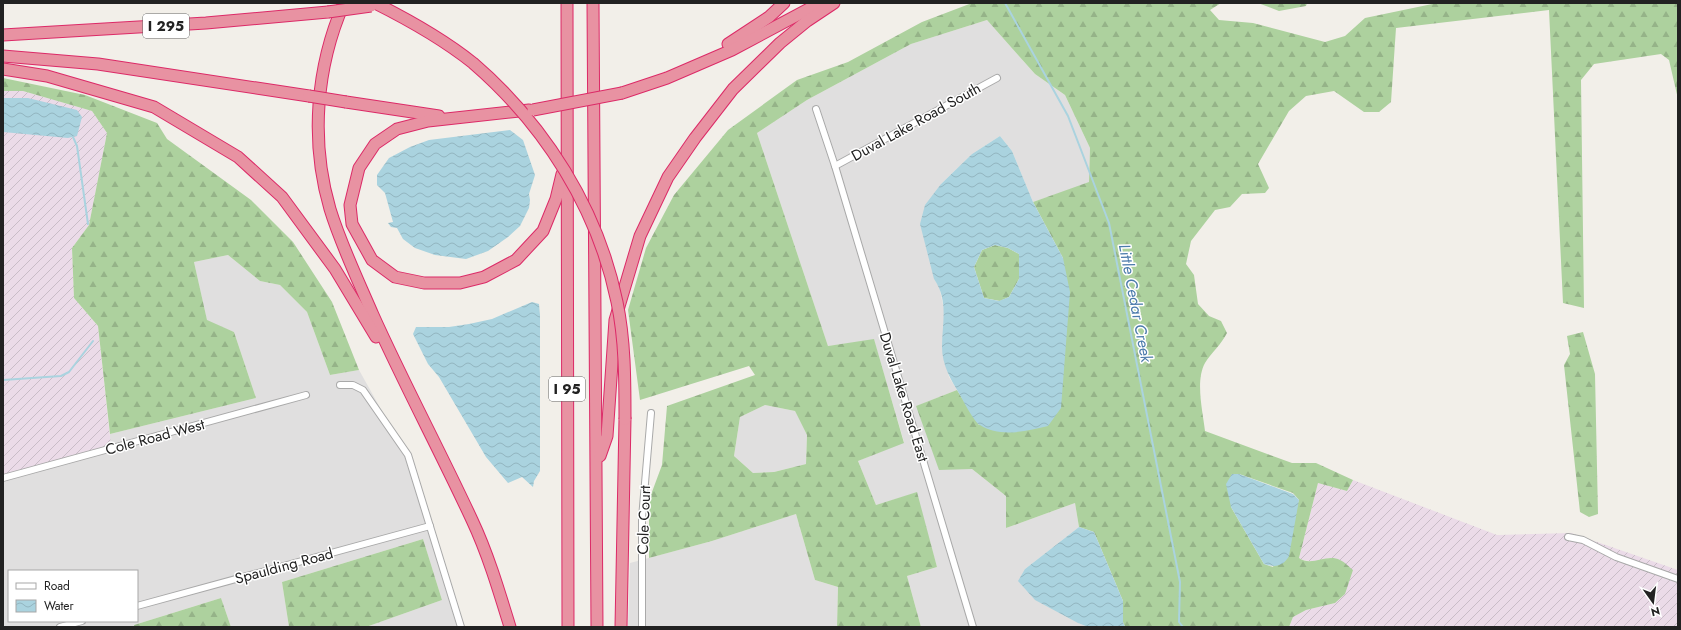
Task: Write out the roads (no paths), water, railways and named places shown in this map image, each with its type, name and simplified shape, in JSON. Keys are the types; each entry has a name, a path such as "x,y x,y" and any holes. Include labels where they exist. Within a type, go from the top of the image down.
{"highway":[{"path":"344,3 323,69 318,123 322,172 330,208 339,236 400,375 472,521 494,574 510,627"},
{"name":"I 295","path":"3,35 206,24 328,12 373,4 389,3"},
{"name":"I 95","path":"567,3 566,150 568,627"},
{"name":"I 95","path":"593,3 593,239 596,344 597,627"},
{"path":"667,78 737,39 769,17 784,3"},
{"path":"566,150 556,199 543,231 516,260 484,277 460,283 424,283 395,277 372,260 352,224 350,205 359,168 375,144 397,129 428,121 533,110 622,93 667,78 732,50 820,3"},
{"path":"597,464 607,436 615,320 640,236 668,178 695,138 733,89 780,43 807,21 834,3"},
{"path":"373,4 431,34 472,63 512,101 544,139 560,163 588,211 600,239 618,302 623,343 625,419 621,627"},
{"path":"3,56 98,64 455,118"},
{"path":"3,69 47,76 154,107 238,157 282,197 335,269 400,375"}],"street":[{"name":"Duval Lake Road South","path":"835,166 997,78"},
{"name":"Duval Lake Road East","path":"816,109 835,166 972,627"},
{"path":"340,385 353,385 363,390 408,455 461,627"},
{"name":"Cole Road West","path":"3,478 306,395"},
{"name":"Cole Court","path":"642,627 642,518 651,413"},
{"name":"Spaulding Road","path":"138,606 430,526"},
{"path":"1568,537 1583,540 1616,558 1678,579"},
{"path":"60,627 78,622"}],"water":[{"path":"3,98 28,98 77,110 82,117 77,136 68,138 3,132"},
{"path":"510,130 523,140 535,175 529,194 529,208 520,226 508,237 488,251 466,259 435,255 415,248 403,239 397,228 391,227 388,223 393,222 385,193 377,185 377,175 389,158 410,147 429,140"},
{"path":"1000,136 1012,151 1033,202 1063,258 1070,292 1061,408 1048,426 1031,430 1005,432 988,429 980,425 972,416 953,384 942,354 944,312 942,296 934,279 920,224 925,205 941,184 972,154","holes":["995,245 1008,248 1019,254 1019,279 1009,297 999,301 984,298 974,267 982,250"]},
{"path":"532,302 539,304 540,315 540,471 534,481 533,487 522,477 508,483 486,457 439,377 428,364 413,334 416,327 449,327 492,319"},
{"path":"1232,474 1239,474 1293,494 1299,500 1289,556 1282,564 1272,566 1264,564 1231,507 1226,484"},
{"path":"1079,527 1094,532 1123,601 1123,622 1125,627 1088,627 1078,623 1035,600 1018,581 1025,569"}],"waterway":[{"name":"Little Cedar Creek","path":"1005,3 1068,116 1109,223 1180,582 1179,622 1183,627"},
{"path":"73,137 77,146 88,224"},
{"path":"3,380 61,376 69,372 93,341"}]}
